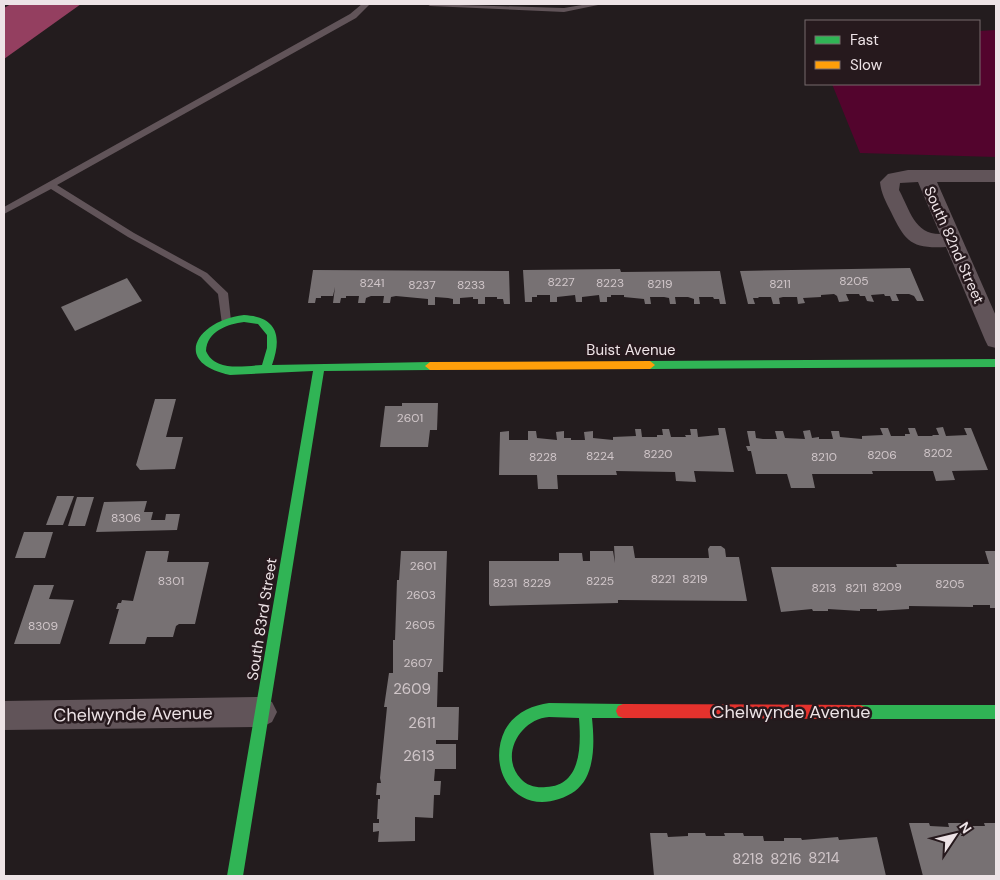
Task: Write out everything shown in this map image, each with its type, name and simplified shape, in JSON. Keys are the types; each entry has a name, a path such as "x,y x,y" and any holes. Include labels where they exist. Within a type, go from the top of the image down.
{"street":[{"path":"951,240 932,241 916,238 911,232 890,190 889,182 895,178 996,176"},
{"name":"South 82nd Street","path":"925,177 996,340"},
{"path":"226,321 245,318 256,320 269,329 272,334 273,346 266,369"},
{"name":"Buist Avenue","path":"226,321 212,329 204,339 201,353 204,361 212,368 223,372 320,366 996,363"},
{"name":"South 83rd Street","path":"235,876 320,366"},
{"name":"Chelwynde Avenue","path":"585,712 588,741 584,767 572,786 553,796 535,796 518,786 508,770 506,748 510,733 519,722 541,711 996,712"},
{"name":"Chelwynde Avenue","path":"4,716 262,712"}],"lane":[{"path":"4,211 353,16 366,4"},
{"path":"430,4 564,10 599,4"},
{"path":"51,185 131,235 204,274 223,293 226,321"}],"shaded area":[{"path":"11,4 81,4 4,59 4,8"},
{"path":"996,30 996,157 860,153 832,85 980,85 980,31"}],"building":[{"path":"910,268 924,301 917,301 914,296 909,294 896,294 899,301 892,301 890,296 885,296 884,294 871,295 874,302 867,301 865,296 860,296 859,294 846,294 849,301 839,302 834,294 803,298 805,303 798,304 797,297 779,298 780,304 773,304 771,297 758,297 753,298 755,304 748,304 740,271"},
{"path":"620,269 621,272 720,271 726,304 720,304 719,299 714,299 713,297 699,297 700,304 694,304 694,299 675,297 676,304 670,304 669,298 650,297 651,304 645,304 644,299 624,297 624,295 611,295 611,297 607,297 607,302 600,302 599,295 582,297 582,302 576,302 575,295 557,297 557,302 550,302 550,295 537,295 537,297 532,297 532,302 525,302 523,270"},
{"path":"313,270 509,271 510,304 504,304 503,299 497,299 497,297 485,297 485,304 478,304 478,299 473,299 473,297 460,298 460,304 453,304 453,299 435,297 435,305 428,305 428,299 396,296 391,297 390,303 383,303 384,296 371,296 366,298 365,303 358,303 359,296 346,296 346,298 341,298 340,303 333,303 335,287 333,296 321,296 321,298 316,298 315,303 308,303"},
{"path":"127,278 142,301 75,331 61,307"},
{"path":"155,399 176,399 166,437 183,437 175,469 140,470 136,465"},
{"path":"402,403 438,403 437,430 430,430 428,447 380,447 385,406 402,406"},
{"path":"943,427 946,436 967,435 964,428 971,428 988,470 952,471 955,480 936,481 933,471 872,471 873,474 812,474 815,488 791,488 787,474 756,474 751,451 748,451 746,446 750,446 747,431 755,431 756,438 763,439 777,439 775,431 783,431 785,438 805,439 803,431 810,430 812,438 833,439 831,431 839,431 840,437 862,439 862,436 883,435 880,428 888,428 891,436 905,436 905,434 910,434 908,428 915,428 918,436 933,436 939,435 936,428"},
{"path":"718,428 725,428 734,472 694,471 696,482 676,481 675,472 616,471 617,475 557,475 558,489 538,489 537,475 499,475 500,432 509,431 509,440 528,440 528,431 536,431 537,438 557,440 556,432 564,431 564,438 585,440 584,432 593,431 593,438 613,440 613,437 636,436 635,429 641,429 642,437 657,437 657,435 663,435 662,429 669,429 671,437 686,437 685,435 691,435 690,429 697,429 698,437 719,435"},
{"path":"57,496 74,496 63,525 46,525"},
{"path":"77,497 94,497 85,526 68,526"},
{"path":"147,501 144,512 153,512 151,520 165,520 166,514 180,514 177,530 96,532 104,502"},
{"path":"24,532 53,532 45,558 15,558"},
{"path":"614,546 633,546 635,558 709,558 708,549 710,546 721,546 725,549 726,557 739,557 747,601 618,600 618,603 490,606 489,604 489,561 559,561 559,553 582,553 583,561 590,561 590,551 613,551 615,563"},
{"path":"146,551 169,551 167,562 209,562 195,624 179,624 176,626 173,637 147,637 145,644 109,644 119,609 116,609 118,603 121,603 122,600 133,601"},
{"path":"401,551 447,551 443,672 438,672 437,707 459,707 458,740 436,740 436,744 456,744 456,769 435,769 434,781 441,781 440,795 434,795 433,818 415,817 415,841 378,842 379,831 373,832 373,823 379,823 379,819 377,819 380,795 376,795 377,783 381,783 387,707 384,707 389,673 393,673 393,640 395,640 397,580 399,580"},
{"path":"985,551 996,551 996,608 990,608 990,605 973,605 973,607 909,606 909,609 877,611 877,609 860,609 860,611 828,609 828,611 813,611 812,609 781,612 771,567 897,567 896,564 989,564"},
{"path":"34,585 54,585 49,599 74,600 60,644 14,644"},
{"path":"909,823 929,823 930,826 949,827 948,823 966,823 966,826 985,826 984,823 996,823 996,876 923,876"},
{"path":"650,833 667,833 668,837 688,836 688,833 705,833 706,836 725,836 724,833 743,833 744,836 763,836 764,841 784,841 784,838 801,838 802,840 838,837 839,840 877,837 886,876 654,876"}],"traffic: fast":[{"path":"266,369 273,339 268,327 261,322 253,319 235,319 218,325 204,337 201,344 203,356 214,366 230,371 319,367 430,366"},
{"path":"650,365 996,363"},
{"path":"235,876 319,367"},
{"path":"585,712 586,750 584,762 574,783 565,790 548,795 530,793 517,785 511,777 506,755 512,731 523,720 531,715 545,711 623,711"},
{"path":"860,712 996,712"}],"traffic: slow":[{"path":"430,366 650,365"}],"traffic: jam":[{"path":"623,711 860,712"}]}
